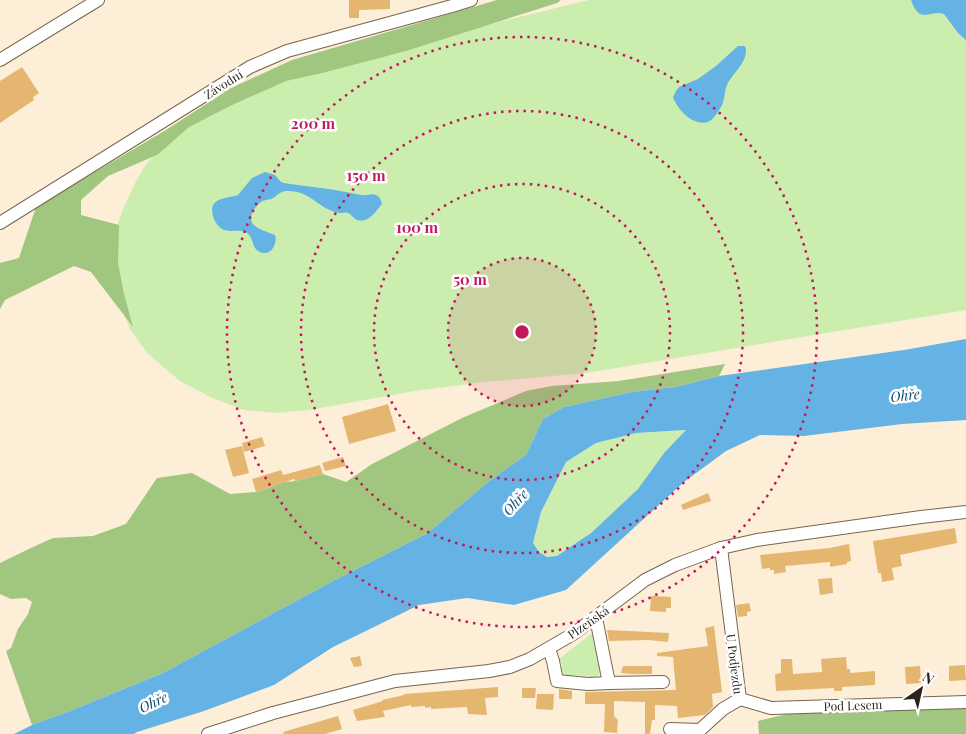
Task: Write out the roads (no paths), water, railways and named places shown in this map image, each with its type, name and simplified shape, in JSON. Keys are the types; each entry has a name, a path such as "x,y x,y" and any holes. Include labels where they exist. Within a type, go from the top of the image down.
{"street":[{"path":"0,60 98,0"},
{"name":"Závodní","path":"0,223 250,67 286,52 452,3 471,0"},
{"name":"Plzeňská","path":"208,734 273,713 395,681 500,670 530,659 549,649 596,618 645,580 675,565 721,548 757,540 966,512"},
{"name":"U Podjezdu","path":"670,729 700,730 723,709 740,700 721,548"},
{"path":"596,618 609,682"},
{"path":"549,649 557,681 588,684 663,682"},
{"name":"Pod Lesem","path":"740,700 771,708 966,702"}],"water":[{"path":"911,0 966,0 966,40 958,33 944,14 922,15 914,8"},
{"path":"738,46 746,48 746,54 727,85 722,105 714,118 702,123 686,116 673,97 676,91 679,87 698,79 716,66"},
{"path":"265,172 275,175 284,183 361,195 374,194 382,204 368,219 361,221 348,213 338,213 330,210 301,193 283,191 271,199 262,201 251,216 254,225 261,230 275,235 273,249 263,253 257,251 247,233 221,228 214,220 212,210 216,202 223,198 238,195 252,178"},
{"name":"Ohře","path":"966,339 966,420 902,424 804,436 760,435 726,451 684,482 566,590 514,605 467,598 419,605 333,647 274,685 134,734 14,734 32,725 163,673 333,581 428,533 488,482 526,455 543,419 564,407 632,392 675,387 719,376 904,350","holes":["686,430 664,453 638,489 591,533 557,556 547,557 539,552 533,543 541,512 566,462 596,443 636,433"]}]}
